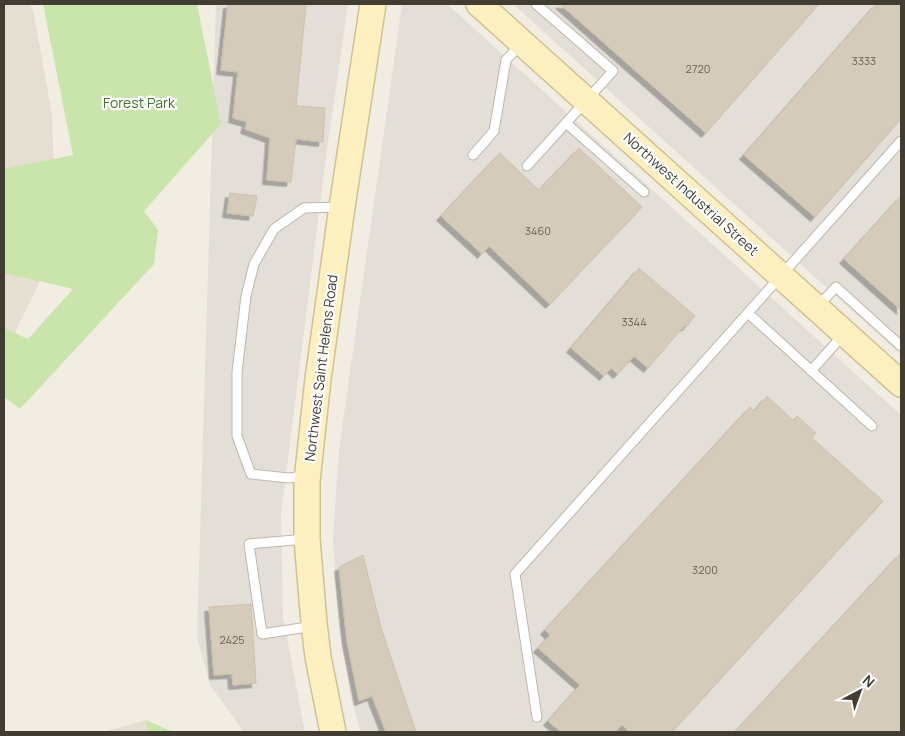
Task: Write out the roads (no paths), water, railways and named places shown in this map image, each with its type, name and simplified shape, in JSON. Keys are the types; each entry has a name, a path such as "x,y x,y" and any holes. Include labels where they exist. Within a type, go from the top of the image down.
{"main road":[{"name":"Northwest Saint Helens Road","path":"333,732 318,657 314,626 307,539 307,476 318,379 342,206 373,4"},
{"name":"Northwest Industrial Street","path":"480,4 901,383"}],"lane":[{"path":"527,166 613,71 536,4"},
{"path":"473,154 494,131 506,60 522,42"},
{"path":"566,122 644,192"},
{"path":"537,717 516,574 901,141"},
{"path":"307,476 288,478 251,474 237,436 237,372 246,296 254,264 274,229 304,208 342,206"},
{"path":"816,307 836,287 901,346"},
{"path":"748,313 872,426"},
{"path":"811,371 845,333"},
{"path":"307,539 249,544 262,634 314,626"}],"park label":[{"name":"Forest Park","path":"139,103"}]}
